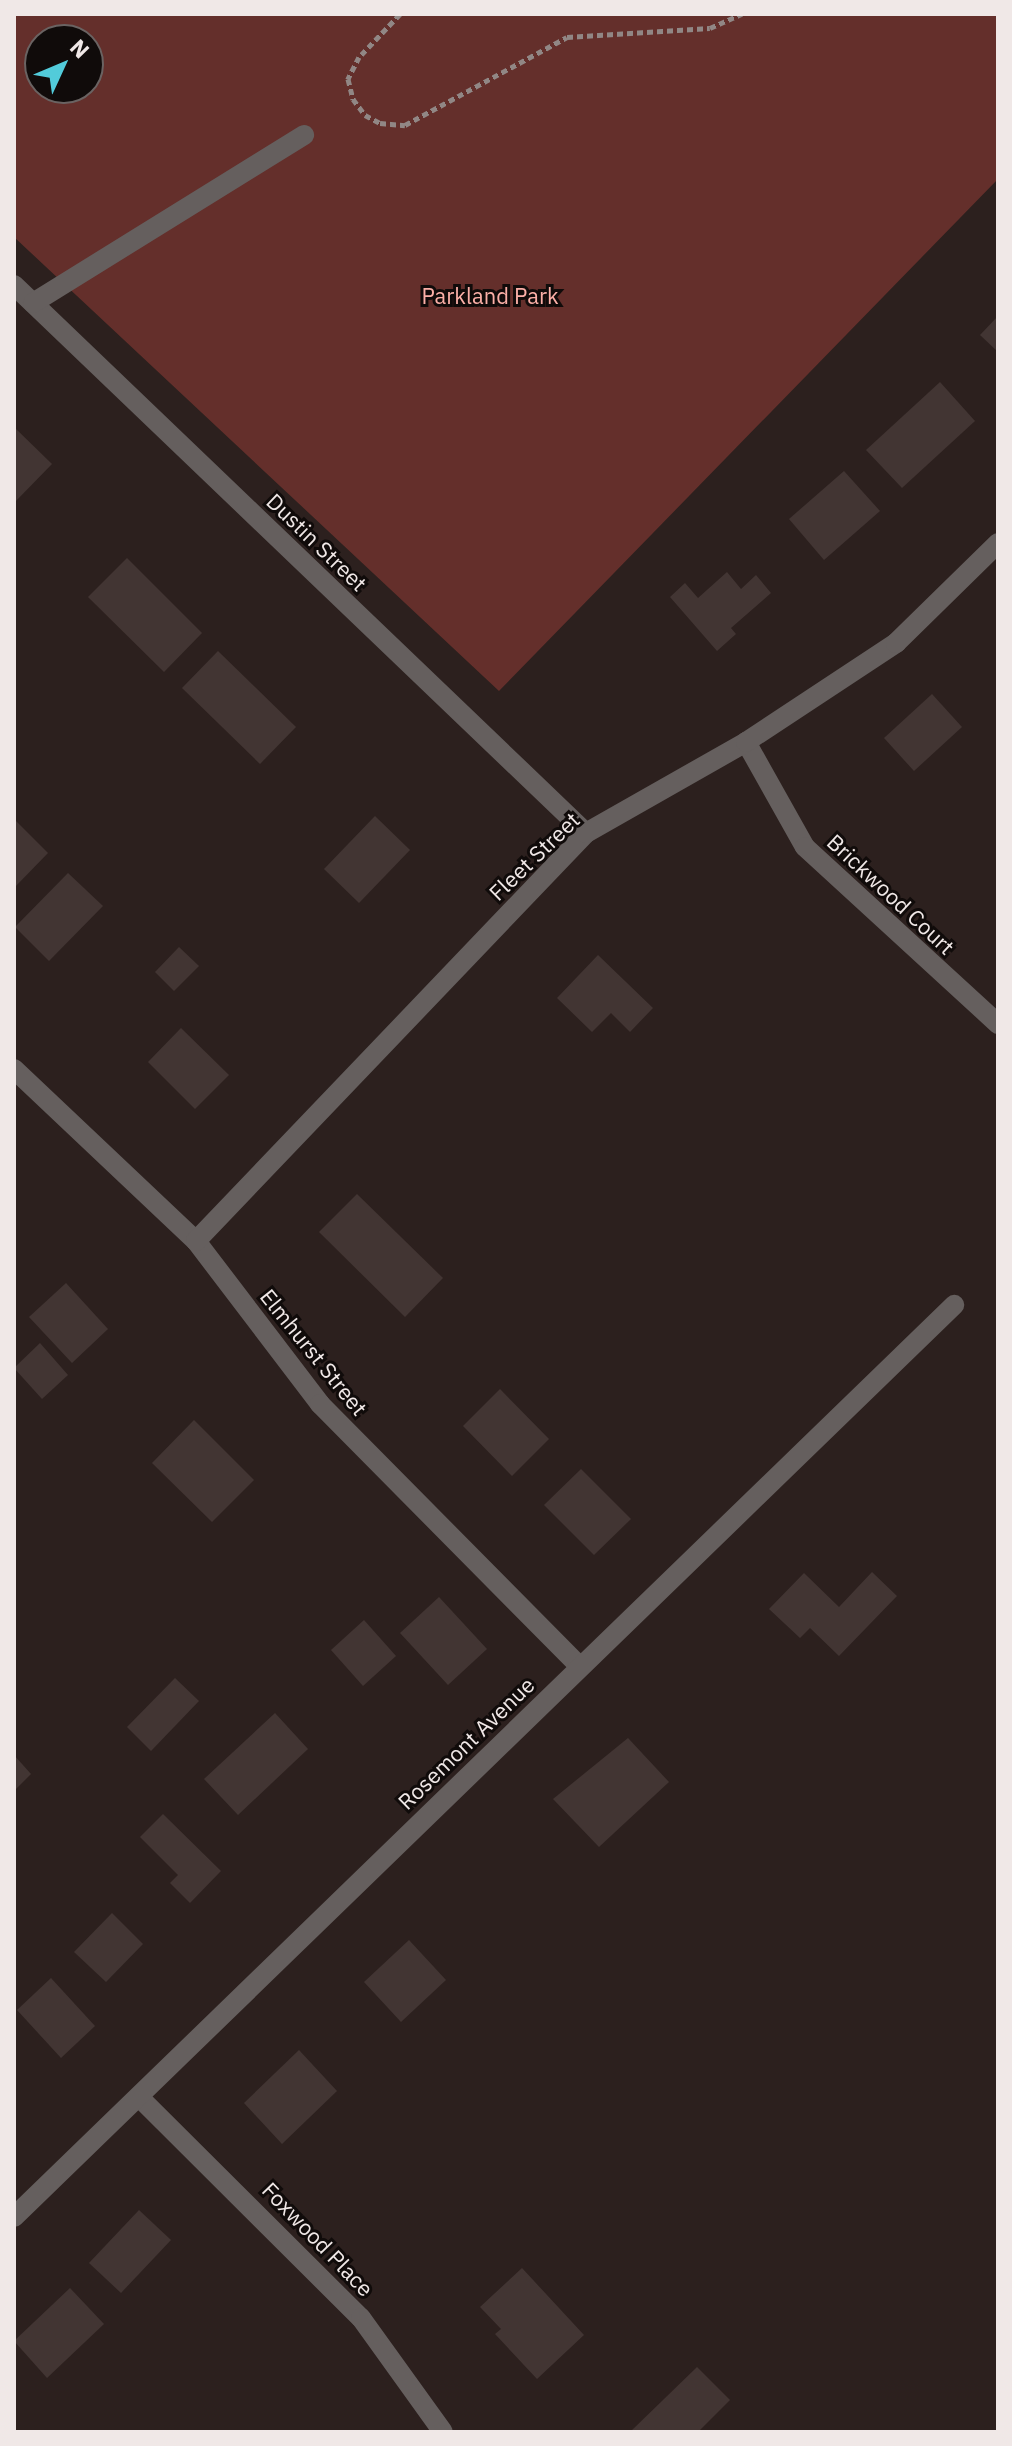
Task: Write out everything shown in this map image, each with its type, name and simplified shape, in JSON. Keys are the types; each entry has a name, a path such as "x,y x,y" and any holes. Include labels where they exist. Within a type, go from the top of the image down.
{"street":[{"path":"33,303 304,135"},
{"name":"Dustin Street","path":"14,285 586,833"},
{"name":"Fleet Street","path":"196,1241 586,833 746,742 896,643 998,543"},
{"name":"Brickwood Court","path":"746,742 805,847 998,1024"},
{"name":"Elmhurst Street","path":"14,1069 196,1241 320,1404 579,1666"},
{"name":"Rosemont Avenue","path":"14,2217 954,1305"},
{"name":"Foxwood Place","path":"139,2097 361,2318 443,2432"}],"path":[{"path":"400,14 359,57 348,79 353,99 365,115 380,123 405,125 567,37 710,28 742,14"}],"green space":[{"name":"Parkland Park","path":"14,14 998,14 998,179 499,691 14,237"}],"building":[{"path":"998,316 998,352 980,335"},
{"path":"940,382 975,421 902,488 866,450"},
{"path":"14,427 52,464 14,503"},
{"path":"844,471 880,511 824,560 789,519"},
{"path":"127,558 202,633 164,672 88,597"},
{"path":"727,572 741,589 756,575 771,593 731,628 736,634 717,651 670,597 685,583 698,598"},
{"path":"218,651 296,727 260,764 182,688"},
{"path":"932,694 962,727 914,771 884,738"},
{"path":"375,816 410,850 359,903 324,869"},
{"path":"14,819 48,853 14,888"},
{"path":"68,873 103,906 49,961 15,927"},
{"path":"179,947 199,966 174,991 155,972"},
{"path":"598,955 653,1008 630,1032 611,1013 592,1032 557,998"},
{"path":"181,1028 229,1075 195,1109 148,1062"},
{"path":"357,1194 443,1278 405,1317 319,1232"},
{"path":"66,1283 108,1329 72,1363 29,1317"},
{"path":"40,1343 68,1375 42,1399 14,1368"},
{"path":"500,1389 549,1439 512,1476 463,1426"},
{"path":"194,1420 254,1480 212,1522 152,1463"},
{"path":"581,1469 631,1519 594,1555 544,1505"},
{"path":"872,1572 897,1596 839,1656 810,1628 800,1638 769,1609 804,1573 839,1607"},
{"path":"439,1597 487,1649 448,1685 400,1633"},
{"path":"364,1620 396,1656 363,1686 331,1650"},
{"path":"175,1678 199,1701 151,1751 127,1727"},
{"path":"275,1713 308,1749 238,1815 204,1779"},
{"path":"628,1738 669,1782 599,1847 553,1799"},
{"path":"14,1755 31,1774 14,1791"},
{"path":"163,1814 221,1871 190,1903 170,1883 178,1875 140,1837"},
{"path":"112,1913 143,1944 106,1982 74,1952"},
{"path":"409,1940 446,1980 401,2022 364,1982"},
{"path":"51,1978 95,2026 61,2058 17,2010"},
{"path":"299,2050 337,2091 282,2144 244,2103"},
{"path":"139,2210 171,2240 121,2293 89,2263"},
{"path":"522,2268 584,2335 537,2379 495,2334 501,2329 480,2307"},
{"path":"70,2288 104,2324 47,2378 14,2341"},
{"path":"697,2367 730,2400 698,2432 630,2432"}]}
